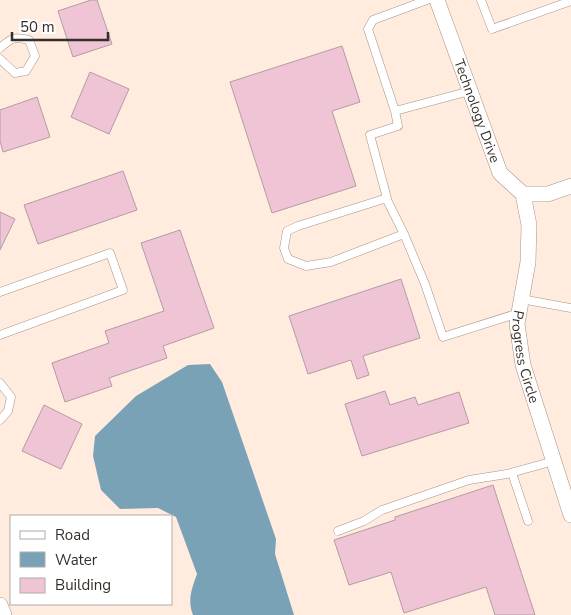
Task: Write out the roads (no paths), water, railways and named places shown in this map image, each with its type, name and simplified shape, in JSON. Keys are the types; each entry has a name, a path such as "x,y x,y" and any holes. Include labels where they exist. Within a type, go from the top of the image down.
{"street":[{"name":"Technology Drive","path":"437,0 500,173 523,194"},
{"path":"523,194 548,194 571,186"},
{"name":"Progress Circle","path":"523,194 529,225 528,262 517,324 523,365 571,515"},
{"path":"0,605 4,615"}],"lane":[{"path":"427,0 373,20 368,29 395,111 398,126 370,135 387,198 425,284 443,337 520,306 571,308"},
{"path":"481,0 492,29 571,2"},
{"path":"0,48 7,41 17,37 29,40 35,56 26,71 15,73 0,59"},
{"path":"395,111 470,91"},
{"path":"387,198 298,226 288,231 284,248 288,259 306,266 331,262 404,234"},
{"path":"0,292 110,253 123,290 0,335"},
{"path":"0,383 11,397 8,410 0,420"},
{"path":"338,531 364,521 382,510 468,480 512,473 554,461"},
{"path":"512,473 528,521"}],"water":[{"path":"210,364 222,382 276,539 275,554 294,615 193,615 190,599 197,574 176,517 158,508 120,509 101,490 93,456 95,436 136,396 188,365"}]}
